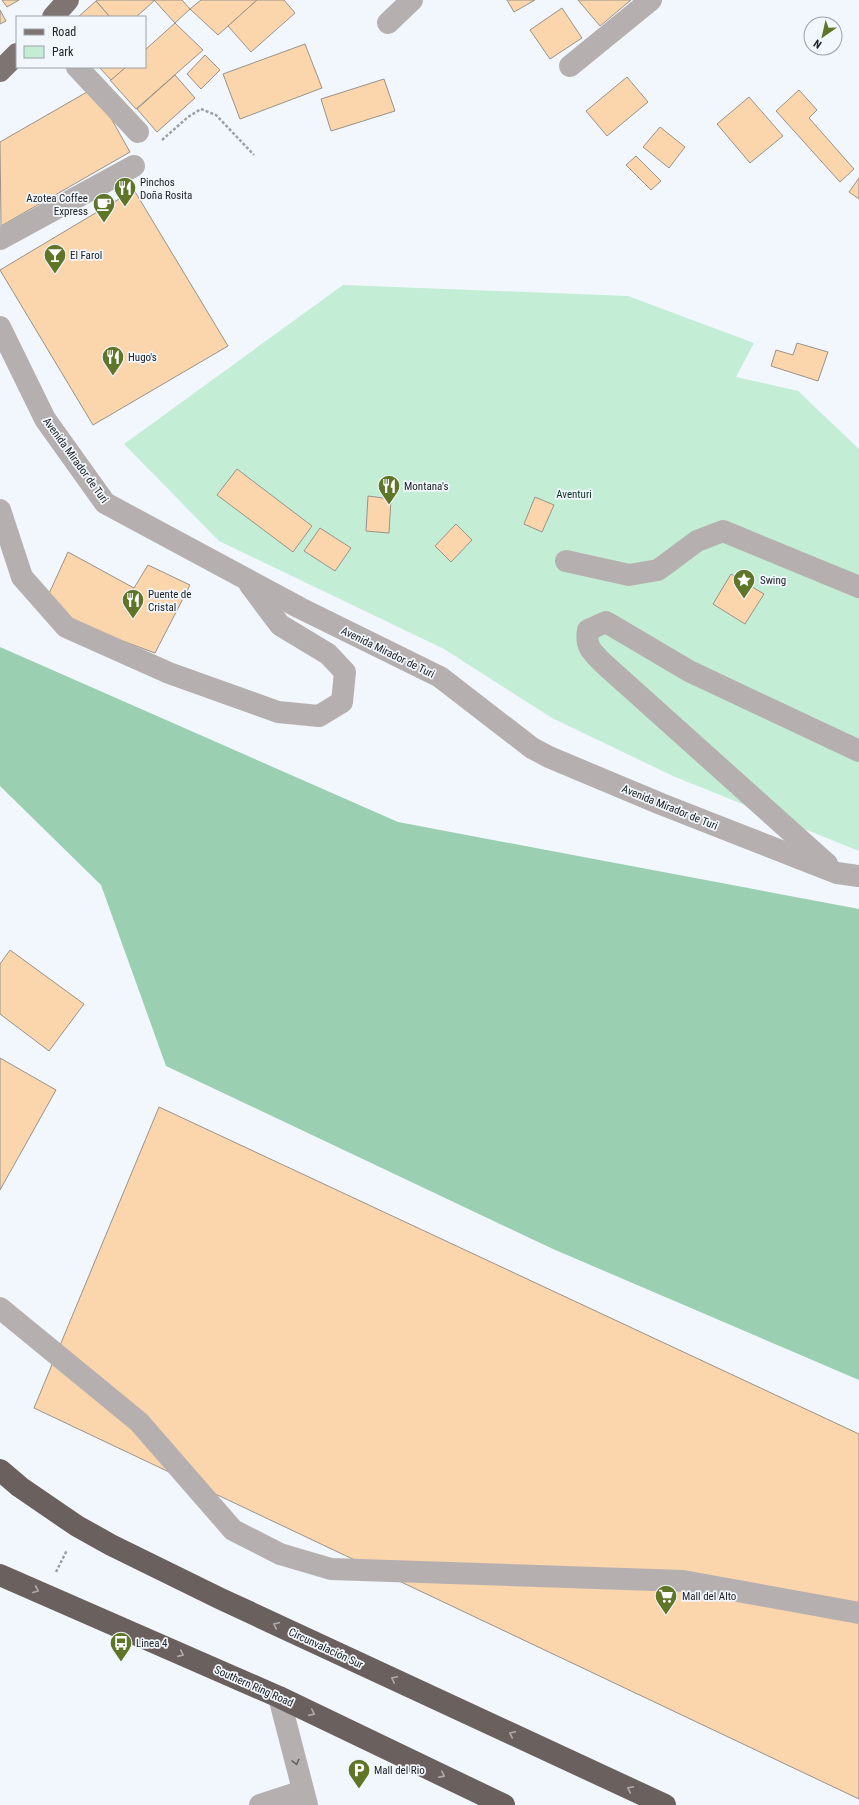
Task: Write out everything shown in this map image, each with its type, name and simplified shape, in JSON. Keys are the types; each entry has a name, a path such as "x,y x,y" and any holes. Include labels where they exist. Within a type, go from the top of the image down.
{"highway":[{"name":"Circunvalación Sur","path":"0,1470 20,1487 78,1526 221,1599 665,1805"},
{"name":"Southern Ring Road","path":"0,1575 279,1697 504,1805"}],"main road":[{"path":"54,16 68,0"},
{"path":"0,71 16,55"}],"street":[{"path":"388,23 412,0"},
{"path":"570,66 651,0"},
{"path":"78,68 138,132"},
{"path":"0,239 134,166"},
{"name":"Avenida Mirador de Turi","path":"0,327 45,419 105,503 246,580 440,677 532,748 549,757 661,804 837,873 859,876"},
{"path":"0,510 22,577 66,626 169,673 278,712 319,716 342,702 345,672 328,654 280,625 246,580"},
{"path":"566,561 629,576 658,570 697,541 723,531 859,587"},
{"path":"837,873 604,664 593,652 586,641 588,630 606,622 689,671 859,751"},
{"path":"0,1308 139,1422 233,1530 280,1554 331,1569 683,1581 859,1613"},
{"path":"260,1805 305,1798 279,1697"}],"path":[{"path":"134,166 188,117 201,109 216,115 254,155"},
{"path":"46,1594 78,1526"}],"green space":[{"name":"Aventuri","path":"343,285 628,296 754,343 736,377 798,391 859,449 859,851 673,776 552,718 444,649 219,541 124,444"},
{"path":"0,647 398,822 859,909 859,1380 553,1249 166,1066 101,885 0,786"}],"building":[{"path":"2,0 19,0 7,7"},
{"path":"154,0 182,0 190,9 175,23"},
{"path":"201,0 257,0 218,35 190,9"},
{"path":"257,0 284,0 295,13 251,52 228,26"},
{"path":"507,0 535,0 514,12"},
{"path":"578,0 631,0 600,26"},
{"path":"96,1 154,1 137,16 109,16"},
{"path":"96,1 109,16 79,16"},
{"path":"562,8 582,38 550,59 530,30"},
{"path":"0,10 6,21 0,24"},
{"path":"175,23 203,50 136,109 110,80 125,68 146,68 146,49"},
{"path":"305,44 322,88 240,119 223,74"},
{"path":"205,55 220,70 201,89 187,74"},
{"path":"100,68 125,68 111,80"},
{"path":"175,75 195,98 157,132 137,109"},
{"path":"627,77 648,102 607,136 586,111"},
{"path":"384,79 395,111 331,131 321,99"},
{"path":"94,88 130,152 1,226 0,142"},
{"path":"799,90 817,110 809,118 854,169 840,182 776,111"},
{"path":"749,97 783,136 750,163 717,124"},
{"path":"660,127 685,147 669,168 643,147"},
{"path":"636,156 661,181 651,190 626,165"},
{"path":"859,178 859,199 849,192"},
{"path":"134,190 228,346 93,425 0,270"},
{"path":"797,343 828,352 818,381 771,366 776,350 793,355"},
{"path":"237,469 312,526 293,552 217,495"},
{"path":"368,496 391,499 389,533 366,531"},
{"path":"535,497 554,505 542,532 524,524"},
{"path":"456,524 472,540 451,562 435,546"},
{"path":"320,528 351,548 335,571 304,551"},
{"path":"68,552 134,588 148,565 190,585 155,653 77,624 47,598"},
{"path":"731,574 764,594 745,624 713,604"},
{"path":"10,950 84,1004 49,1051 0,1014 0,964"},
{"path":"0,1058 56,1090 0,1190"},
{"name":"Mall del Alto","path":"159,1107 859,1434 859,1799 34,1408"}],"place":[{"name":"Pinchos Doña Rosita","path":"125,208"},
{"name":"Azotea Coffee Express","path":"104,224"},
{"name":"El Farol","path":"55,274"},
{"name":"Hugo's","path":"113,376"},
{"name":"Montana's","path":"389,506"},
{"name":"Swing","path":"744,600"},
{"name":"Puente de Cristal","path":"133,620"},
{"name":"Mall del Alto","path":"666,1616"},
{"name":"Linea 4","path":"121,1662"},
{"name":"Mall del Rio","path":"359,1790"}]}
